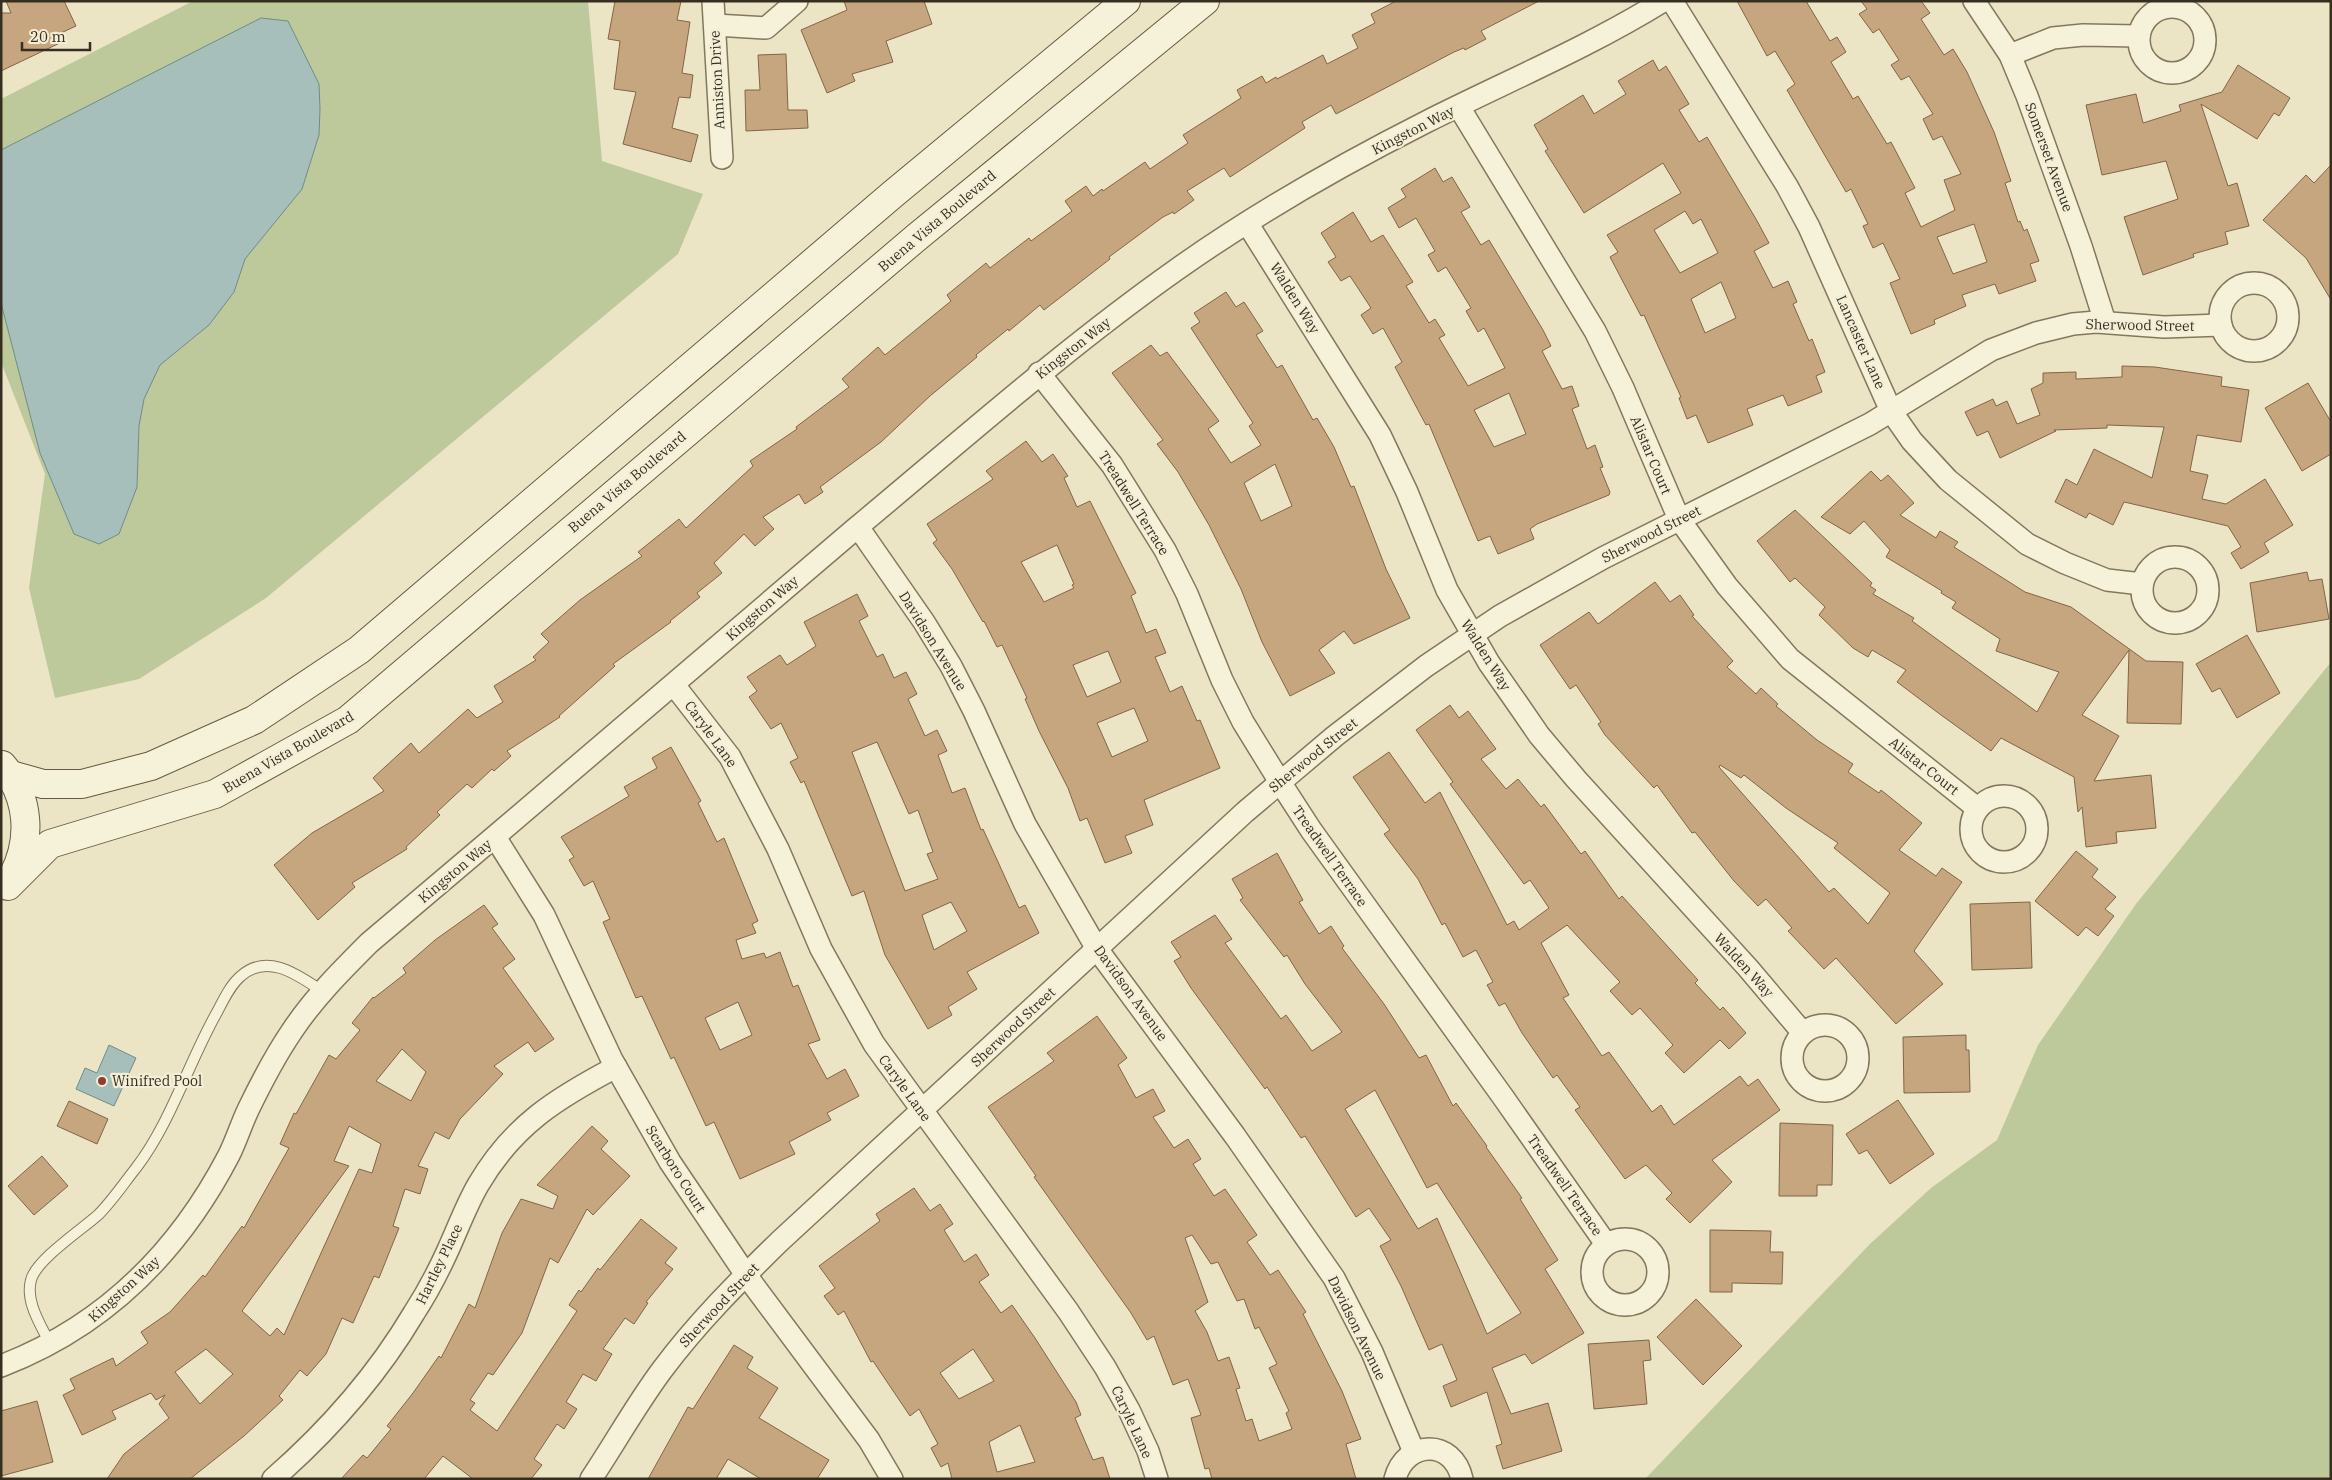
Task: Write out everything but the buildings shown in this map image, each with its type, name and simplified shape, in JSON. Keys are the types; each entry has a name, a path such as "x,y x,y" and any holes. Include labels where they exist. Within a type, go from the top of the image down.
{"main road":[{"name":"Buena Vista Boulevard","path":"6,770 43,784 82,784 152,766 254,720 359,650 892,194 1126,1"},
{"name":"Buena Vista Boulevard","path":"4,889 50,844 215,794 348,720 910,243 1205,1"},
{"name":"Buena Vista Boulevard","path":"4,889 21,860 27,831 23,802 6,770"}],"street":[{"name":"Anniston Drive","path":"713,1 722,158"},
{"path":"714,26 766,28 797,1"},
{"name":"Kingston Way","path":"1,1366 50,1344 88,1322 122,1295 152,1267 182,1231 208,1194 226,1161 270,1066 293,1030 322,991 370,943 674,685 759,609 858,528 1039,373 1176,270 1247,222 1362,156 1572,52 1634,19 1663,1"},
{"name":"Lancaster Lane","path":"1672,1 1786,186 1809,227 1891,411 1912,441 1948,480 2027,544 2107,580 2142,584"},
{"name":"Somerset Avenue","path":"1974,1 2010,55 2053,167 2105,322"},
{"path":"2010,55 2053,38 2083,35 2139,36"},
{"name":"Alistar Court","path":"1459,107 1595,331 1623,388 1679,519 1728,586 1790,659 1977,808"},
{"name":"Walden Way","path":"1247,222 1380,435 1407,492 1447,590 1472,635 1539,735 1803,1033"},
{"name":"Sherwood Street","path":"591,1479 634,1410 663,1370 691,1333 746,1274 1245,812 1342,730 1426,666 1540,592 1679,519 1800,460 1891,411 1991,350 2036,333 2064,326 2105,322 2164,327 2221,324"},
{"name":"Treadwell Terrace","path":"1039,373 1112,465 1166,550 1187,594 1222,680 1243,722 1311,830 1504,1097 1606,1244"},
{"name":"Davidson Avenue","path":"858,528 924,622 951,666 974,711 1025,824 1097,948 1240,1144 1334,1278 1372,1352 1414,1452"},
{"name":"Caryle Lane","path":"674,685 730,757 778,848 801,905 844,992 874,1044 1068,1311 1129,1410 1148,1451 1157,1479"},
{"name":"Scarboro Court","path":"496,837 544,915 616,1067 670,1162 746,1274 869,1440 892,1479"},
{"name":"Hartley Place","path":"273,1479 311,1445 346,1408 382,1364 433,1282 478,1184 501,1151 517,1132 540,1111 569,1092 616,1067"},
{"path":"1395,1479 1398,1468 1404,1459 1414,1452 1434,1449 1444,1452 1453,1459 1459,1468 1462,1479"}],"lane":[{"path":"50,1344 32,1306 30,1281 37,1267 99,1214 137,1167 159,1134 198,1048 230,988 241,976 254,969 272,966 291,970 322,991"}],"green space":[{"path":"193,1 588,1 602,161 703,194 678,254 266,598 139,679 55,698 29,588 45,474 1,362 1,99"},
{"path":"2331,662 2331,1479 1645,1479 1870,1244 1931,1188 1997,1140 2038,1045 2136,904"}],"water":[{"path":"261,18 288,21 319,84 319,135 302,189 245,259 234,292 209,325 160,365 144,399 139,426 137,487 119,534 99,544 74,534 40,453 1,303 1,150"},
{"name":"Winifred Pool","path":"109,1045 136,1058 114,1106 76,1089 85,1068 97,1073"}],"place":[{"name":"Winifred Pool","path":"102,1081"}]}
